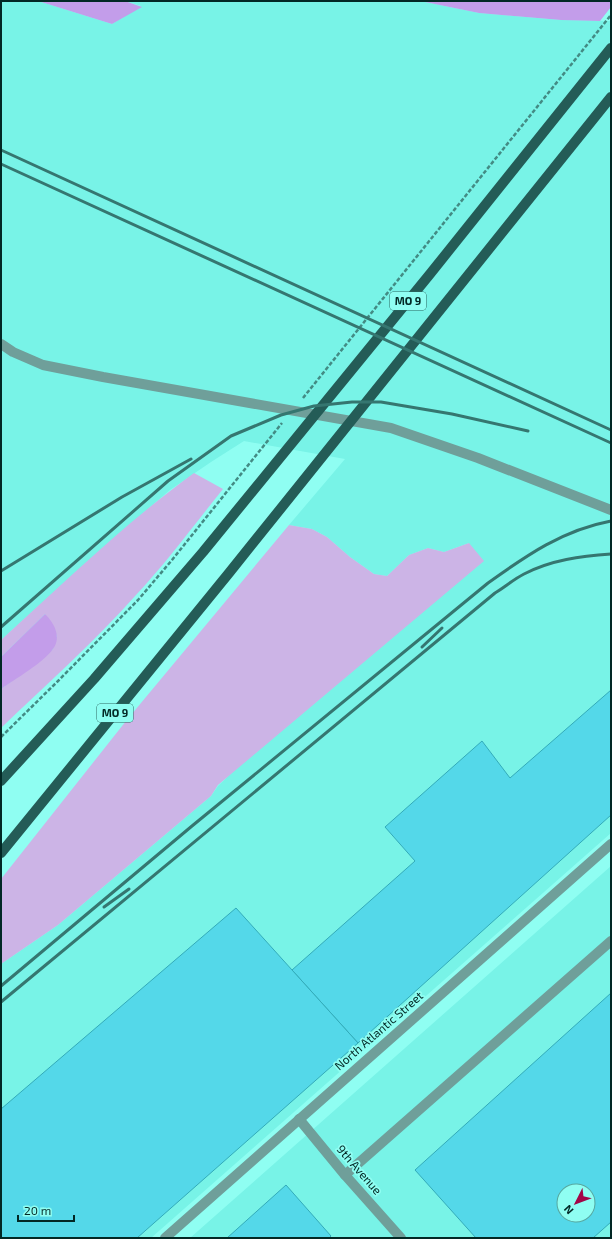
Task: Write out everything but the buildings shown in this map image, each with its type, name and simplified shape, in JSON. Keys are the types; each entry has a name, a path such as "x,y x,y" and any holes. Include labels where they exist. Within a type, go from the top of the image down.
{"main road":[{"name":"MO 9","path":"1,781 94,679 203,552 430,274 611,48"},
{"name":"MO 9","path":"1,853 230,573 611,97"}],"street":[{"path":"1,344 13,352 43,365 103,378 391,428 478,458 611,510"},
{"name":"North Atlantic Street","path":"165,1238 611,844"},
{"path":"345,1175 611,941"},
{"name":"9th Avenue","path":"299,1119 345,1175 401,1238"}],"path":[{"path":"302,399 611,15"},
{"path":"1,736 138,600 287,418"}],"shaded area":[{"path":"1,1 38,1 112,24 141,6 125,1 420,1 479,13 561,20 611,21 611,833 151,1238 1,1238 1,964 58,925 211,796 218,786 469,543 444,552 428,548 409,555 387,576 374,574 350,557 327,537 312,529 289,525 345,459 244,441 170,490 106,545 1,640"},
{"path":"38,1 125,1 142,7 112,24"},
{"path":"420,1 611,1 611,7 600,21 561,20 479,13"},
{"path":"194,473 223,489 159,570 120,612 70,663 1,728 1,689 40,661 53,649 57,636 45,614 1,657 1,640 119,533 168,492"},
{"path":"289,525 312,529 327,537 350,557 374,574 387,576 409,555 428,548 444,552 469,543 484,561 218,785 211,796 58,925 1,964 1,879 126,721"},
{"path":"45,614 56,630 56,644 43,660 1,689 1,657"},
{"path":"611,866 611,1238 190,1238"}],"railway":[{"path":"1,150 611,430"},
{"path":"1,164 611,443"},
{"path":"1,627 168,481 231,436 281,415 314,406 352,402 381,402 452,414 528,431"},
{"path":"1,571 122,497 191,459"},
{"path":"1,986 192,826 488,583 531,553 561,537 594,525 611,521"},
{"path":"1,1002 495,593 520,576 545,565 577,558 611,554"},
{"path":"422,647 442,628"},
{"path":"104,907 129,889"}]}
